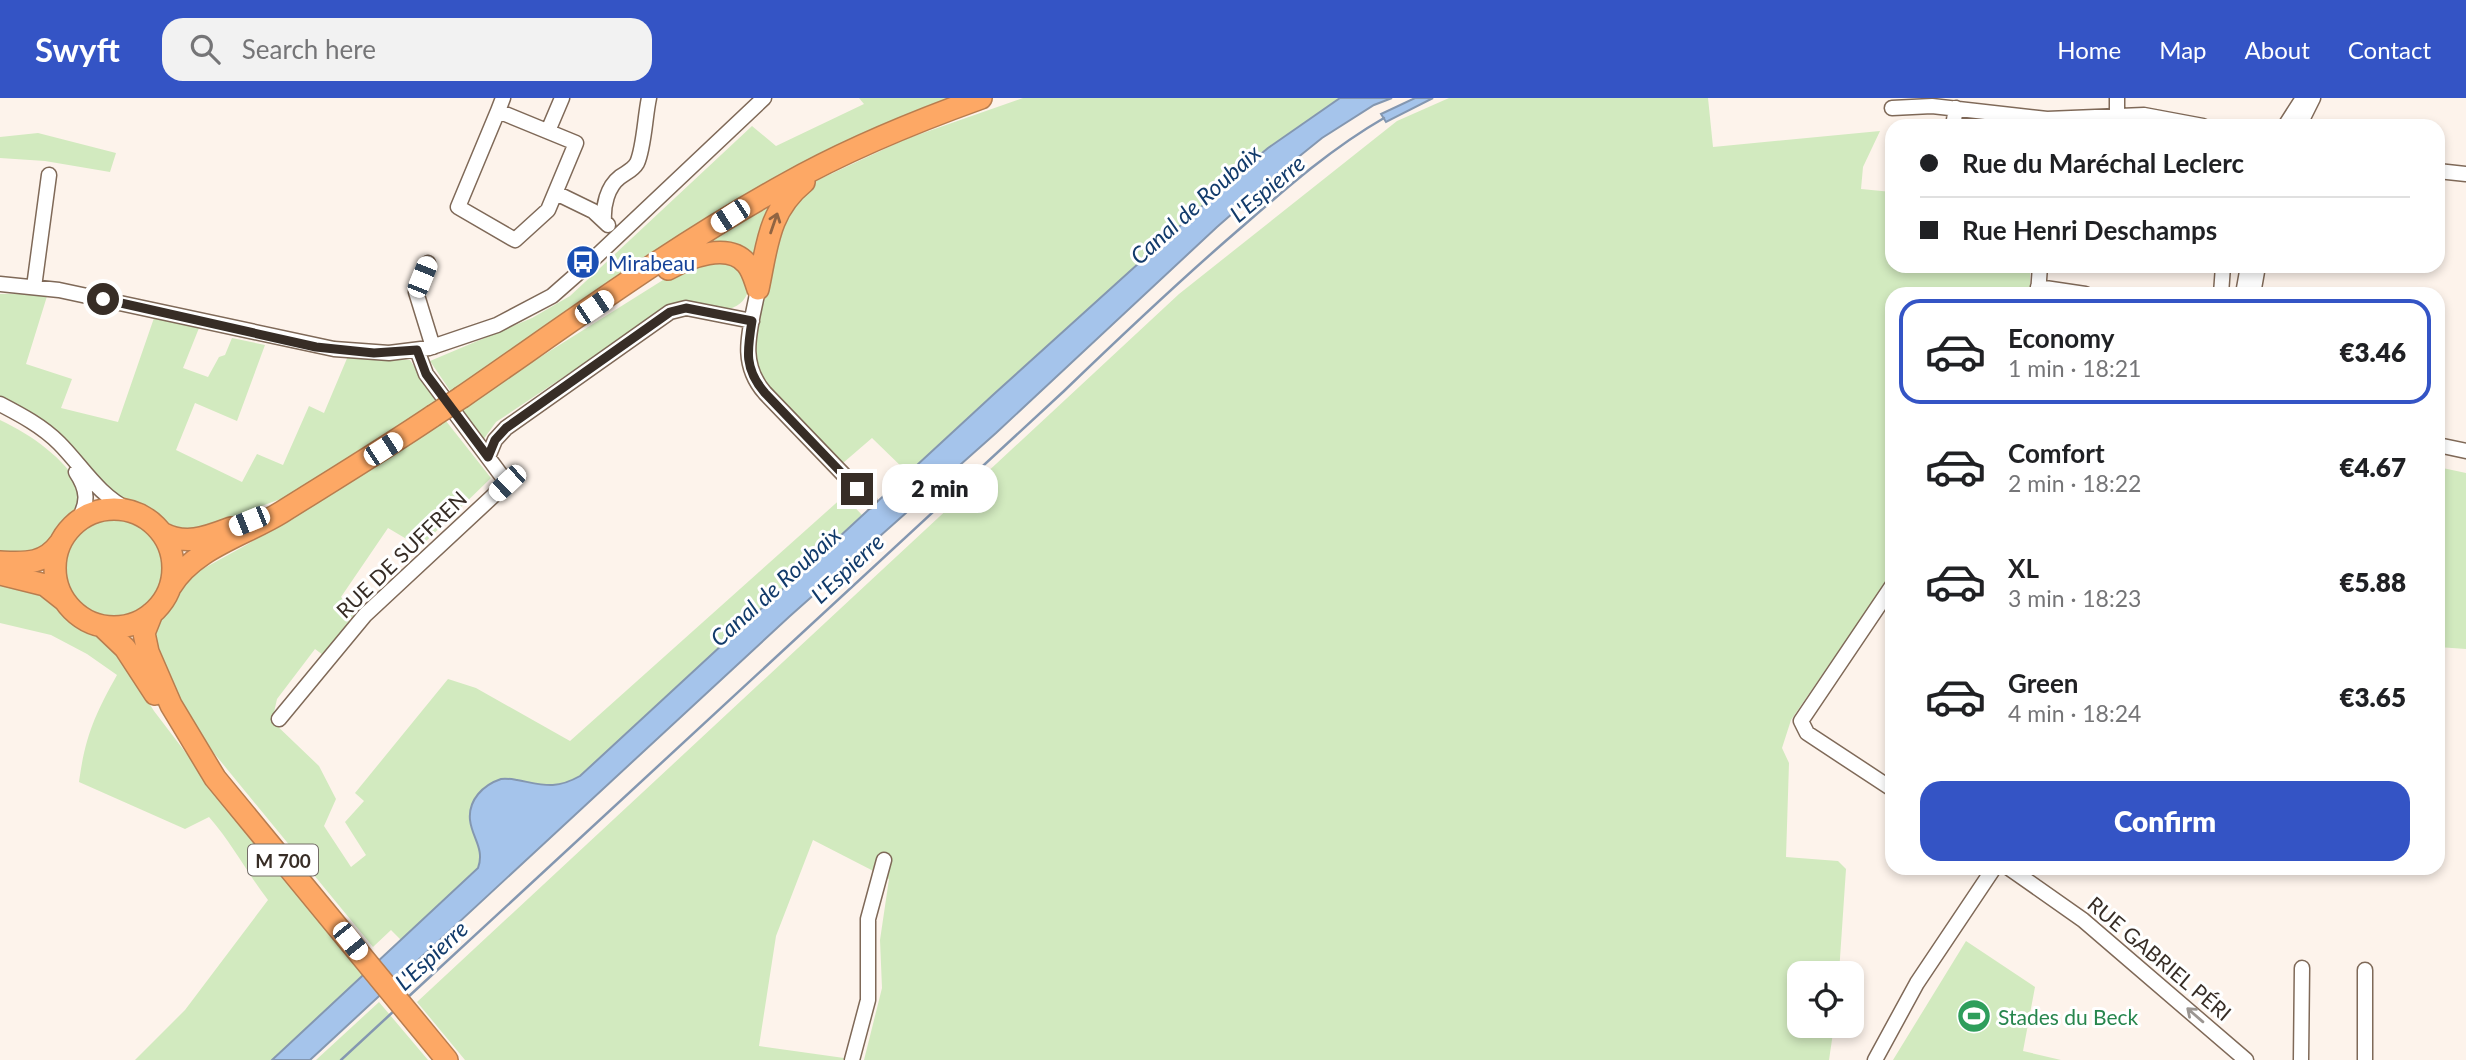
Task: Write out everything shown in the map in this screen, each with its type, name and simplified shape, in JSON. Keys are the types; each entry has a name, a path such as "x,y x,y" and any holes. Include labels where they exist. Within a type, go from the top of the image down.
{"highway":[{"path":"170,586 181,571 197,559 304,498 433,416 730,216 835,159 977,99"},
{"path":"758,289 771,227 779,208 798,187 835,159"},
{"path":"572,322 593,314 632,288 670,268 702,255 730,254 742,259 750,269 758,289"},
{"path":"162,533 182,540 205,537 304,498"},
{"path":"0,562 36,562 52,553 77,522 101,510 129,510 146,517 162,533 173,558 170,586 165,599 152,613 128,625 102,626 81,617 45,585 0,574"},
{"path":"60,543 55,575 65,601"},
{"name":"M 700","path":"152,613 144,633 148,652 171,705 215,778"},
{"name":"M 700","path":"102,626 125,649 188,746 447,1060"}],"street":[{"path":"548,131 562,98"},
{"path":"604,222 604,209 612,187 638,160 649,98"},
{"path":"2117,98 2117,115"},
{"path":"2290,119 2302,98"},
{"path":"2302,119 2313,98"},
{"path":"0,284 34,286 124,303 316,347 374,353 433,347 497,325 541,303 562,288 759,99"},
{"path":"500,104 548,131 576,143 556,193 544,214 515,240 458,207 500,104"},
{"path":"1892,108 1956,108 2031,119"},
{"path":"1954,119 1956,108"},
{"path":"2088,119 2117,115 2169,119"},
{"path":"2445,172 2466,174"},
{"path":"34,286 49,175"},
{"path":"556,193 593,211 618,236"},
{"path":"428,263 416,292 433,347"},
{"path":"758,289 748,360 753,378 869,501"},
{"path":"488,457 495,440 506,428 670,312 686,308 752,321"},
{"name":"RUE DE SUFFREN","path":"279,719 360,620 507,483 426,374 417,350"},
{"path":"0,404 44,430 64,448 109,500 129,510"},
{"path":"0,415 48,443 76,471 84,486 87,501 77,522"},
{"path":"2445,446 2466,451"},
{"path":"1885,596 1802,716 1803,729 1885,784"},
{"path":"852,1060 868,1000 868,919 884,860"},
{"path":"1875,1060 1917,982 1989,875"},
{"name":"RUE GABRIEL PÉRI","path":"2019,875 2076,914 2233,1054 2246,1060"},
{"path":"2301,1060 2302,968"},
{"path":"2365,970 2365,1060"}],"green space":[{"path":"859,98 954,98 920,110 779,176 451,392 430,361 532,318 570,296 752,126 776,146 864,104"},
{"path":"1023,98 1340,98 1268,148 908,473 872,438 843,463 771,392 758,374 754,353 776,227 805,186 906,139"},
{"path":"1449,98 1708,98 1713,147 1880,131 1863,167 1861,189 1885,191 1885,273 2030,273 2030,287 1885,287 1885,583 1791,720 1782,748 1789,763 1786,857 1838,861 1846,869 1840,961 1787,961 1787,1038 1832,1038 1829,1060 864,1060 882,988 880,940 889,879 813,840 776,936 759,1046 844,1058 843,1060 465,1060 417,1002 1179,294 1397,121"},
{"path":"38,133 116,153 110,172 45,161 0,158 0,137"},
{"path":"773,200 759,262 693,249"},
{"path":"696,263 736,263 751,281 743,301 732,308 658,314 496,422 483,440 459,408 671,275"},
{"path":"48,293 26,364 72,379 61,408 118,422 154,318 199,328 183,368 208,377 219,357 225,355 232,338 265,345 237,421 195,403 176,450 242,482 257,454 283,465 309,406 324,413 348,356 410,360 437,402 297,493 190,532 174,527 160,516 135,504 111,496 0,399 0,294"},
{"path":"0,420 46,448 81,488 77,512 39,552 0,553"},
{"path":"446,421 491,478 420,547 388,528 341,597 356,612 323,655 315,649 277,699 272,721 319,766 336,799 324,826 351,867 366,855 345,822 364,801 355,793 448,679 476,688 570,741 844,496 862,515 580,776 558,786 533,784 470,820 480,850 478,868 401,940 391,930 373,947 213,752 183,704 157,646 154,630 184,585 199,571 248,544"},
{"path":"2445,468 2466,473 2466,649 2445,648"},
{"path":"114,515 134,519 151,531 163,548 167,568 163,588 151,605 134,617 114,621 94,617 77,605 65,588 61,568 65,548 77,531 94,519"},
{"path":"0,581 47,593 72,618 96,632 115,649 154,711 237,820 365,974 272,1060 135,1060 185,1010 268,900 209,817 185,829 79,782 92,726 117,675 87,654 51,635 0,623"},
{"name":"Stades du Beck","path":"1966,941 2035,987 2023,1051 2061,1060 1893,1060"},
{"path":"379,1002 428,1060 316,1060"}],"water":[{"path":"1340,98 1392,98 1374,105 1322,138 1217,227 996,433 790,616 310,1060 272,1060 478,868 480,855 470,813 474,800 483,789 503,779 556,785 580,776 994,394 1243,169 1268,148"},
{"path":"1415,98 1433,98 1386,122 1381,114"}],"waterway":[{"name":"L'Espierre","path":"407,998 1192,271 1307,171 1384,118"},
{"name":"L'Espierre","path":"341,1060 395,1010"}],"place":[{"name":"Mirabeau","path":"583,262"},
{"name":"Stades du Beck","path":"1974,1016"}],"route":[{"path":"103,299 316,347 374,353 417,350 426,374 488,457 495,440 506,428 670,312 686,308 752,321 748,360 753,378 857,489"}],"water label":[{"name":"Canal de Roubaix","path":"1195,204"},
{"name":"Canal de Roubaix","path":"775,586"}]}
